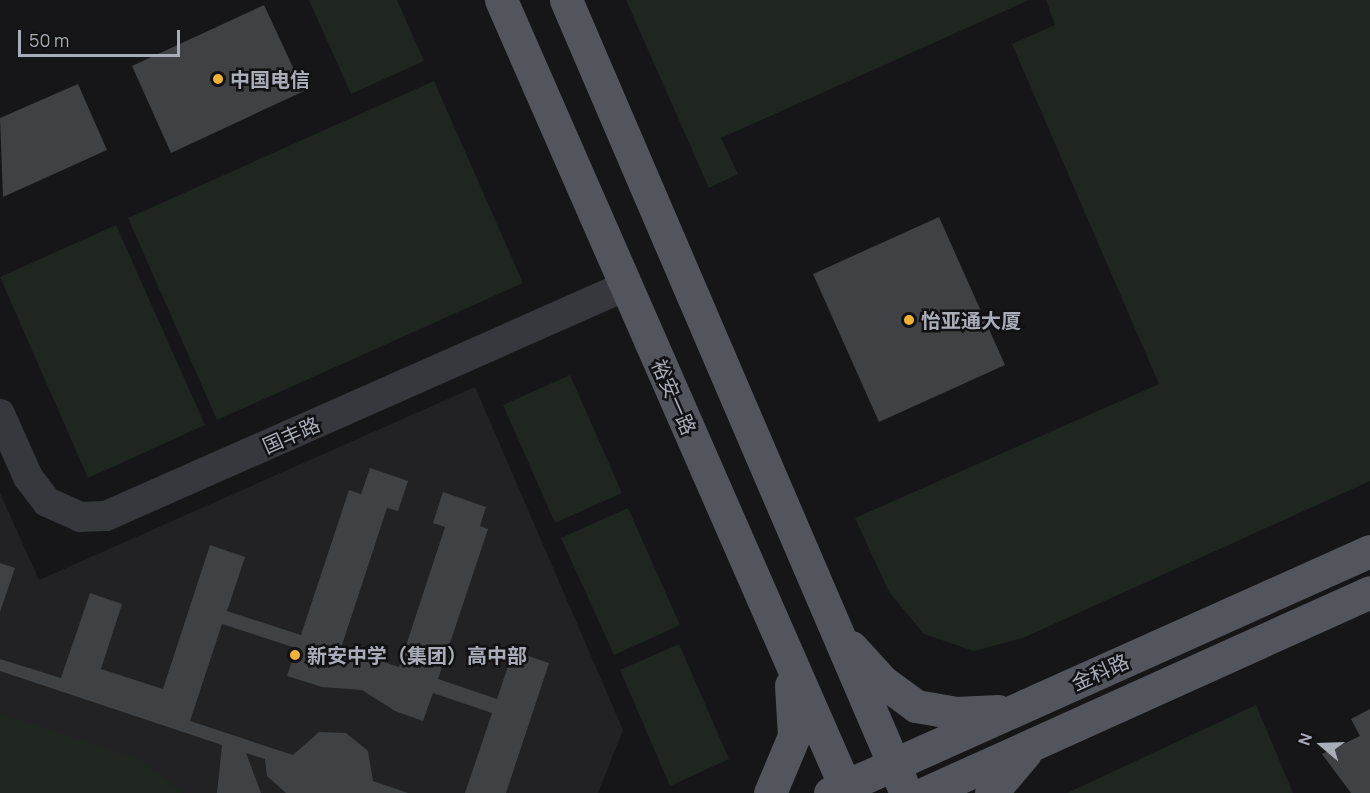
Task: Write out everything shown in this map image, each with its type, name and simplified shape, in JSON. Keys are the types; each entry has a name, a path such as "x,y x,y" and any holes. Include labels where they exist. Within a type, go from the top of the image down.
{"main road":[{"name":"裕安一路","path":"501,0 784,651 841,791"},
{"path":"566,0 830,622 900,779"},
{"name":"金科路","path":"841,791 900,779 1020,708 1370,551"},
{"name":"金科路","path":"925,793 1370,592"},
{"path":"830,622 882,681 916,705 956,713 1020,708"},
{"path":"770,793 794,736 784,651"},
{"path":"991,793 1032,745"}],"street":[{"name":"国丰路","path":"0,414 28,477 46,502 80,517 106,516 626,286"}],"shaded area":[{"path":"309,0 397,0 424,61 351,94"},
{"path":"626,0 1029,0 721,138 738,174 709,188"},
{"path":"1046,0 1370,0 1370,481 1023,638 974,651 924,634 889,592 855,518 1159,384 1012,44 1055,25"},
{"path":"434,81 523,283 217,420 128,218"},
{"path":"116,225 205,425 88,478 0,277"},
{"path":"570,375 622,493 555,523 503,405"},
{"name":"新安中学（集团）高中部","path":"475,387 623,730 598,793 0,793 0,493 39,580"},
{"path":"628,508 680,625 614,655 561,538"},
{"path":"679,644 729,759 670,786 620,670"},
{"path":"1256,705 1293,793 1067,793"},
{"path":"0,714 140,759 183,793 0,793"}],"building":[{"name":"中国电信","path":"264,5 304,91 171,153 132,66"},
{"path":"78,84 107,150 3,197 0,118"},
{"name":"怡亚通大厦","path":"939,217 1005,365 879,422 813,274"},
{"path":"370,468 408,481 398,511 387,508 341,648 399,667 445,527 433,523 443,492 486,507 480,526 488,529 438,679 497,699 513,651 549,663 506,793 465,793 492,713 433,693 423,721 395,711 362,690 322,687 287,676 296,648 222,624 190,721 293,755 319,732 346,733 368,751 373,781 408,793 286,793 267,776 265,759 246,753 261,793 217,793 222,745 0,671 0,659 61,678 90,593 122,604 101,669 163,689 210,545 245,557 227,611 301,635 349,490 361,494"},
{"path":"0,563 15,568 0,612"},
{"path":"1370,709 1370,793 1351,793 1322,754 1360,736 1351,719"}],"place":[{"name":"中国电信","path":"218,79"},
{"name":"怡亚通大厦","path":"909,320"},
{"name":"新安中学（集团）高中部","path":"295,655"}]}
